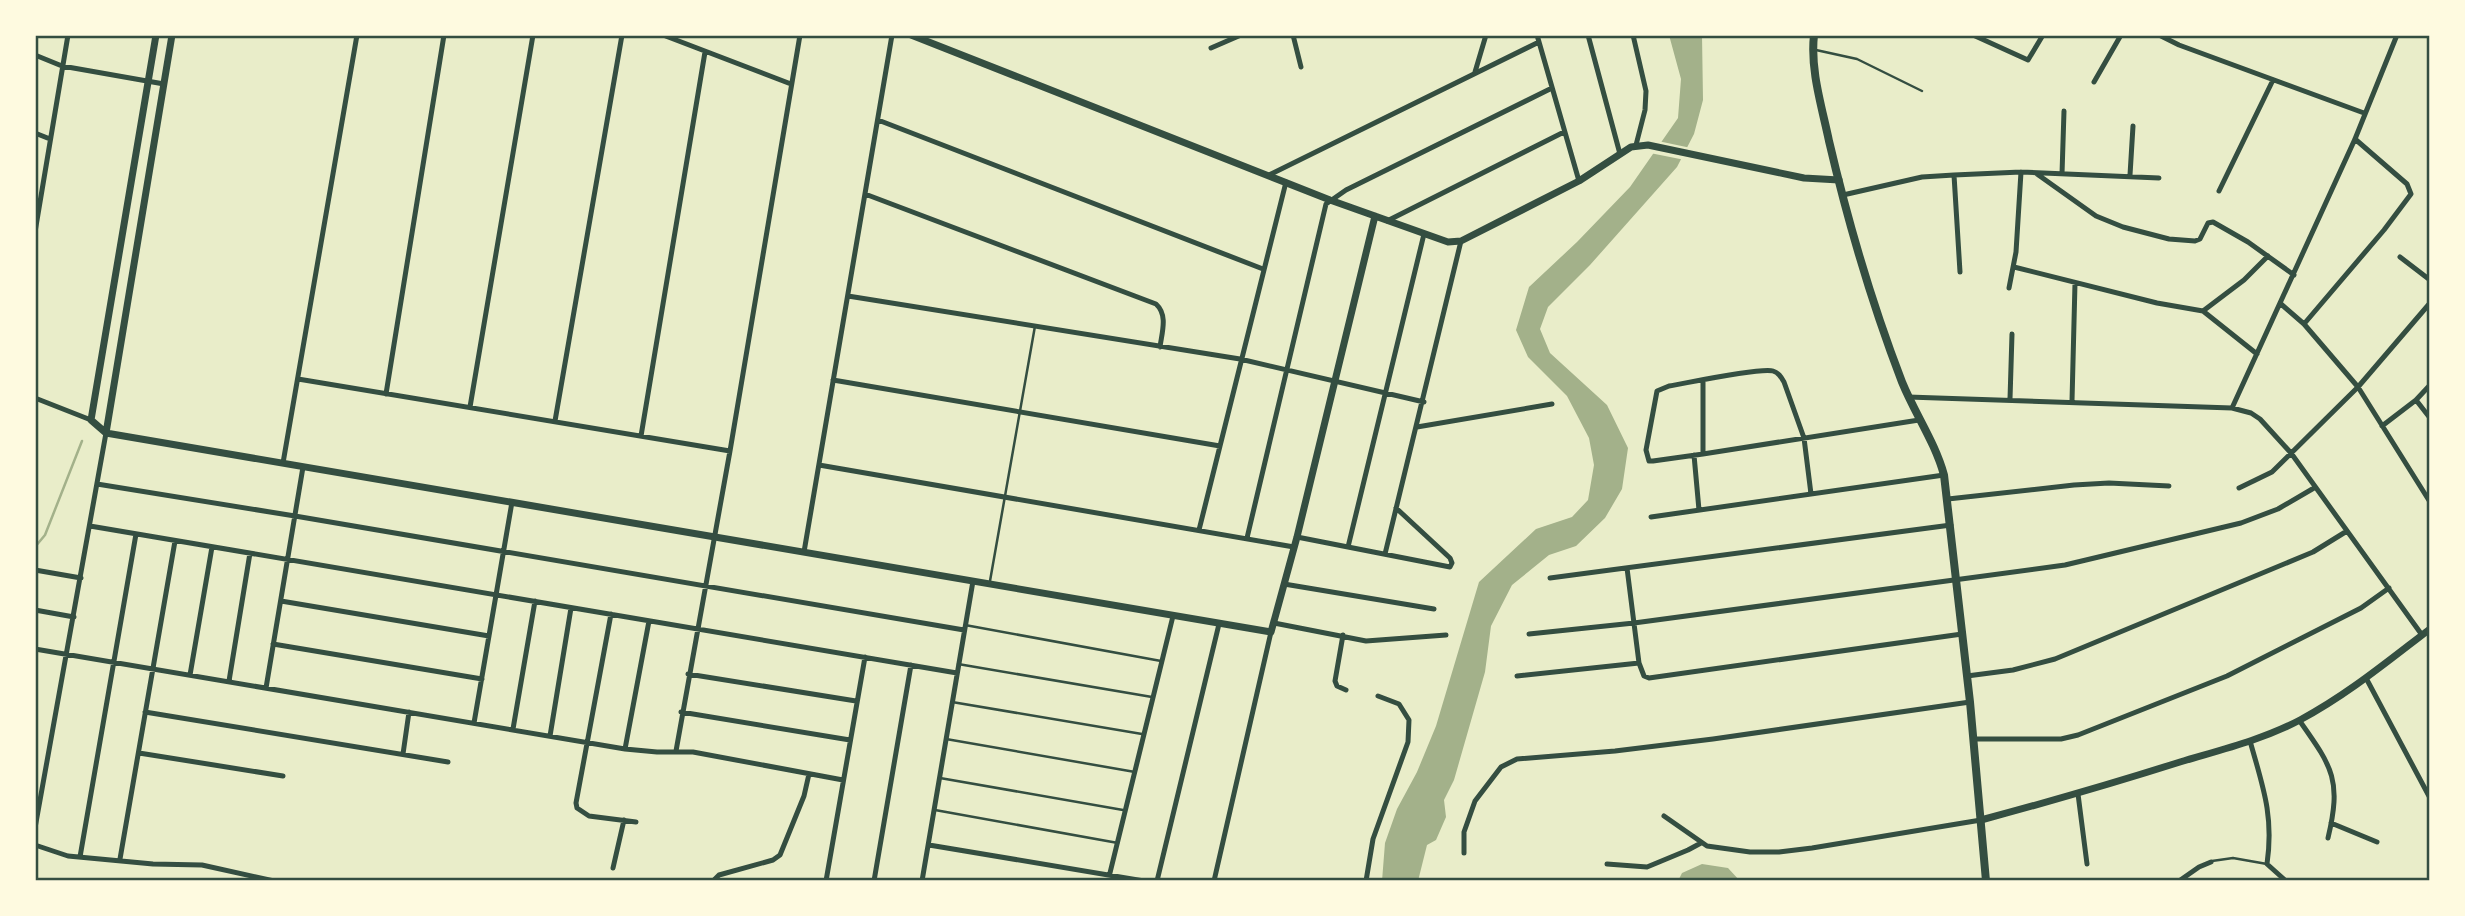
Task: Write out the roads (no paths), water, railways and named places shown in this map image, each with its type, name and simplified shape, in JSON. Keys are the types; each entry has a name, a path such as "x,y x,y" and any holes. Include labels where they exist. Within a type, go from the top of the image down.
{"main road":[{"path":"1814,35 1813,50 1823,114 1843,195 1882,327 1908,397 1944,475 1967,676 1986,881"}],"street":[{"path":"35,232 68,35"},
{"path":"91,421 156,35"},
{"path":"35,828 68,654 172,35"},
{"path":"283,463 357,35"},
{"path":"386,394 444,35"},
{"path":"470,407 533,35"},
{"path":"555,421 622,35"},
{"path":"663,35 791,85"},
{"path":"676,751 800,35"},
{"path":"804,552 892,35"},
{"path":"911,35 1330,200 1448,242 1461,241 1579,181 1636,145 1648,145 1804,178 1839,180"},
{"path":"1211,48 1241,35"},
{"path":"1293,35 1301,67"},
{"path":"1475,72 1486,35"},
{"path":"1588,35 1620,154"},
{"path":"1633,35 1647,90 1636,145"},
{"path":"1973,35 2028,60 2043,35"},
{"path":"2094,82 2121,35"},
{"path":"2160,35 2179,45 2364,113"},
{"path":"2232,408 2355,139 2397,35"},
{"path":"1269,175 1538,38 1579,181"},
{"path":"641,436 705,52"},
{"path":"35,55 62,66 164,84"},
{"path":"2219,191 2273,80"},
{"path":"1247,538 1322,216 1330,200 1552,88"},
{"path":"2062,174 2063,111"},
{"path":"878,120 1263,269"},
{"path":"2130,175 2133,126"},
{"path":"1387,221 1564,132"},
{"path":"35,133 50,139"},
{"path":"2304,324 2411,194 2407,184 2355,139"},
{"path":"1843,195 1922,177 1954,175 2021,172 2159,178"},
{"path":"2009,288 2014,267 2021,172"},
{"path":"2036,174 2077,204 2108,222 2169,239 2200,239 2208,223 2213,222 2294,275"},
{"path":"1954,175 1960,272"},
{"path":"1199,530 1286,182"},
{"path":"865,194 1156,304 1163,312 1160,347"},
{"path":"1214,881 1271,632 1297,537 1375,216"},
{"path":"1348,547 1424,234"},
{"path":"1385,554 1461,241"},
{"path":"2203,311 2244,280 2268,256"},
{"path":"2400,257 2414,265 2430,280"},
{"path":"2014,267 2157,303 2203,311 2257,355"},
{"path":"2073,401 2076,283"},
{"path":"848,296 1240,359 1424,402"},
{"path":"2239,488 2272,472 2358,387 2430,303"},
{"path":"2281,304 2304,324 2358,387 2430,502"},
{"path":"2010,399 2012,334"},
{"path":"1811,494 1804,438 1784,382 1775,371 1703,380 1663,387 1657,391 1647,458 1653,461 1694,455 1703,453 1804,438 1919,420"},
{"path":"298,379 730,451"},
{"path":"833,380 1220,446"},
{"path":"1703,380 1703,453"},
{"path":"2382,426 2416,400 2430,385"},
{"path":"1908,397 2232,408 2251,413 2260,419 2291,453 2423,635"},
{"path":"35,398 91,421 106,433 1271,632"},
{"path":"2416,400 2430,418"},
{"path":"1417,427 1552,404"},
{"path":"1694,455 1699,510"},
{"path":"819,466 1294,547"},
{"path":"267,688 303,467"},
{"path":"1651,517 1944,475"},
{"path":"97,484 965,627"},
{"path":"1948,499 2084,484 2169,486"},
{"path":"1529,634 1634,623 2065,565 2219,529 2278,509 2314,488"},
{"path":"474,723 512,502"},
{"path":"1297,537 1448,567 1451,565 1450,558 1396,508"},
{"path":"1550,578 1951,525"},
{"path":"90,526 957,673"},
{"path":"1967,676 2013,670 2055,659 2313,552 2347,531"},
{"path":"80,857 136,534"},
{"path":"120,859 175,541"},
{"path":"190,675 212,547"},
{"path":"229,681 250,553"},
{"path":"1627,568 1639,663 1644,676 1654,679 1962,634"},
{"path":"35,570 81,578"},
{"path":"923,880 973,581"},
{"path":"1284,584 1434,609"},
{"path":"1973,739 2061,739 2078,735 2137,710 2202,688 2361,608 2389,587"},
{"path":"281,601 489,636"},
{"path":"513,729 535,601"},
{"path":"550,736 571,607"},
{"path":"35,610 74,617"},
{"path":"611,614 577,808 590,816 636,822"},
{"path":"1109,878 1173,616"},
{"path":"625,749 649,621"},
{"path":"1274,623 1375,641 1446,635"},
{"path":"1157,881 1219,624"},
{"path":"1664,816 1701,842 1716,848 1779,852 1981,820 2078,794 2250,741 2299,720 2366,678 2430,629"},
{"path":"1343,635 1335,681 1336,686 1346,690"},
{"path":"273,644 482,679"},
{"path":"35,649 625,749 704,754 843,780"},
{"path":"826,881 865,657"},
{"path":"1517,676 1639,663"},
{"path":"874,881 911,665"},
{"path":"688,674 856,701"},
{"path":"2366,678 2430,799"},
{"path":"1366,881 1373,839 1408,742 1409,720 1399,704 1378,696"},
{"path":"1464,853 1464,832 1475,801 1501,767 1517,759 1713,739 1969,702"},
{"path":"145,712 448,762"},
{"path":"403,754 410,712"},
{"path":"681,712 850,740"},
{"path":"2299,720 2331,769 2334,787 2328,838"},
{"path":"2250,741 2270,816 2267,864 2286,881"},
{"path":"139,752 283,776"},
{"path":"713,881 719,875 773,860 780,855 804,796 809,774"},
{"path":"2078,794 2087,864"},
{"path":"613,868 624,820"},
{"path":"2331,824 2377,842"},
{"path":"1607,864 1647,867 1701,842"},
{"path":"35,845 58,854 153,864 202,865 274,881"},
{"path":"929,845 1109,878 1144,881"},
{"path":"2179,881 2211,862"}],"lane":[{"path":"1813,50 1857,59 1922,91"},
{"path":"989,584 1035,326"},
{"path":"965,627 1162,661"},
{"path":"958,664 1153,697"},
{"path":"952,702 1144,735"},
{"path":"946,739 1135,772"},
{"path":"940,778 1126,811"},
{"path":"935,810 1118,843"},
{"path":"2211,862 2234,858 2267,864"},
{"path":"923,880 934,881"}],"waterway":[{"path":"35,547 45,535 82,441"}]}
